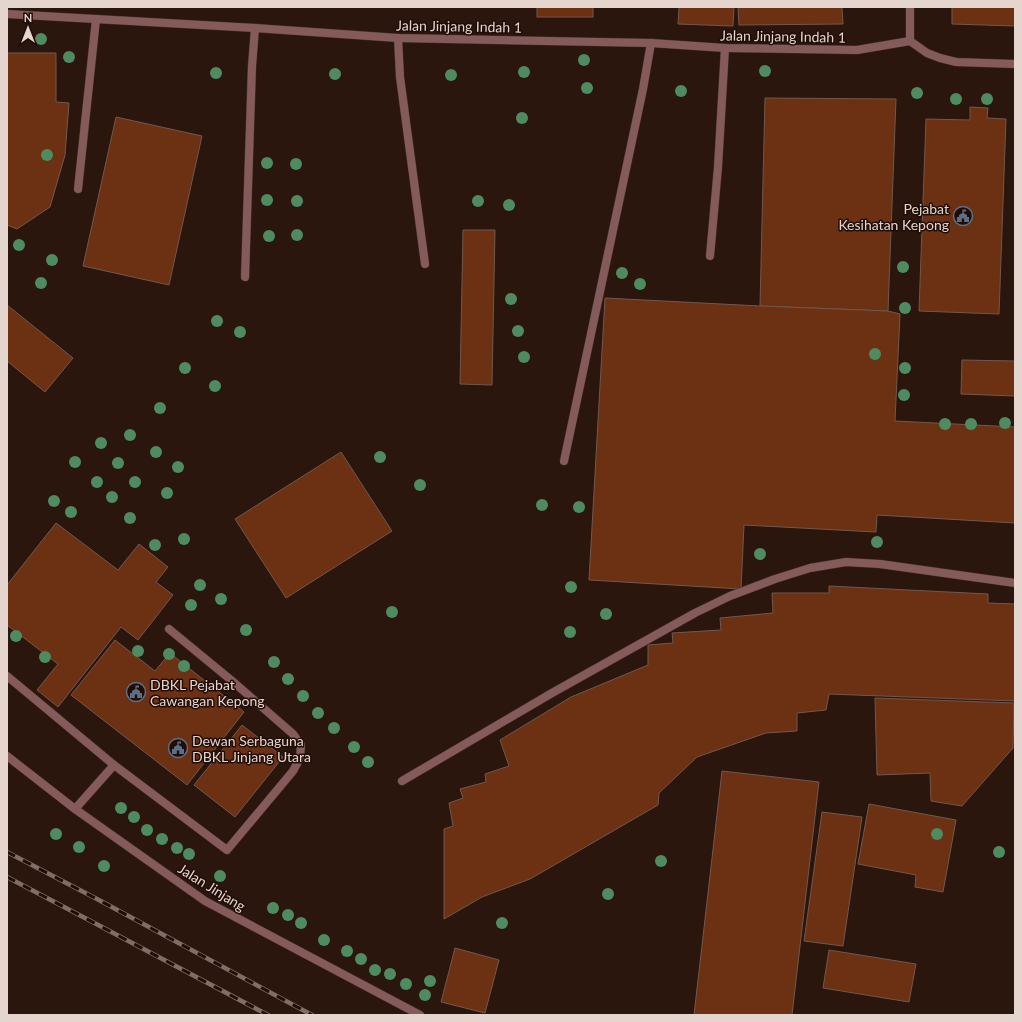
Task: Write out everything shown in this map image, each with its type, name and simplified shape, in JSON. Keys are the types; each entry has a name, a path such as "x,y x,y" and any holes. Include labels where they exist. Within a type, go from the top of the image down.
{"street":[{"path":"910,7 910,41 928,52 940,58 956,62 1015,64"},
{"name":"Jalan Jinjang Indah 1","path":"7,14 255,28 398,38 650,43 725,48 857,50 910,41"},
{"path":"78,189 96,19"},
{"path":"245,277 252,66 255,28"},
{"path":"398,38 400,77 425,264"},
{"path":"564,461 643,89 650,43"},
{"path":"710,256 718,167 725,48"},
{"path":"402,781 552,693 695,613 730,596 775,579 810,568 846,562 880,564 1015,583"},
{"path":"7,676 114,765 227,850 292,771 300,758 301,745 294,734 169,629"},
{"name":"Jalan Jinjang","path":"7,756 75,809 205,901 420,1015"},
{"path":"75,809 114,765"}],"building":[{"path":"537,7 593,7 593,17 537,17"},
{"path":"679,7 734,7 733,26 678,24"},
{"path":"738,7 842,7 843,24 739,25"},
{"path":"952,7 1015,7 1015,26 952,24"},
{"path":"7,53 56,53 56,102 69,103 65,155 50,207 17,229 7,225"},
{"path":"765,98 896,99 888,311 760,306"},
{"name":"Pejabat Kesihatan Kepong","path":"970,107 988,108 987,118 1006,119 999,314 919,311 926,119 970,120"},
{"path":"116,117 202,136 169,285 83,266"},
{"path":"463,230 495,230 492,385 460,384"},
{"path":"605,298 888,311 900,314 895,421 1015,427 1015,523 877,515 876,532 744,525 741,589 589,580"},
{"path":"7,305 73,358 45,392 7,361"},
{"path":"962,360 1015,361 1015,396 961,394"},
{"path":"341,452 392,531 286,598 235,519"},
{"path":"56,523 118,570 139,544 168,567 156,582 173,595 138,640 121,627 58,707 37,690 58,664 7,625 7,585"},
{"path":"829,586 988,594 988,603 1015,604 1015,701 829,694 826,710 797,713 797,731 766,733 697,757 659,793 658,805 530,879 482,897 444,919 444,829 453,826 449,803 463,798 460,789 486,782 485,774 509,766 500,740 571,697 648,665 648,645 673,643 672,633 721,630 720,618 773,613 772,593 829,593"},
{"name":"Dewan Serbaguna DBKL Jinjang Utara","path":"115,640 155,671 170,653 244,712 187,785 71,695"},
{"path":"875,698 1014,703 1013,748 962,806 931,801 930,773 877,775"},
{"path":"242,725 283,757 235,817 194,785"},
{"path":"722,771 819,782 792,1015 694,1015"},
{"path":"869,804 956,820 943,892 915,887 916,875 858,864"},
{"path":"822,812 862,817 843,946 804,941"},
{"path":"455,948 499,960 485,1013 441,1002"},
{"path":"829,950 916,964 909,1002 823,988"}],"railway":[{"path":"7,852 312,1015"},
{"path":"7,877 268,1015"}],"place":[{"name":"Pejabat Kesihatan Kepong","path":"963,216"},
{"name":"DBKL Pejabat Cawangan Kepong","path":"136,692"},
{"name":"Dewan Serbaguna DBKL Jinjang Utara","path":"178,748"}]}
